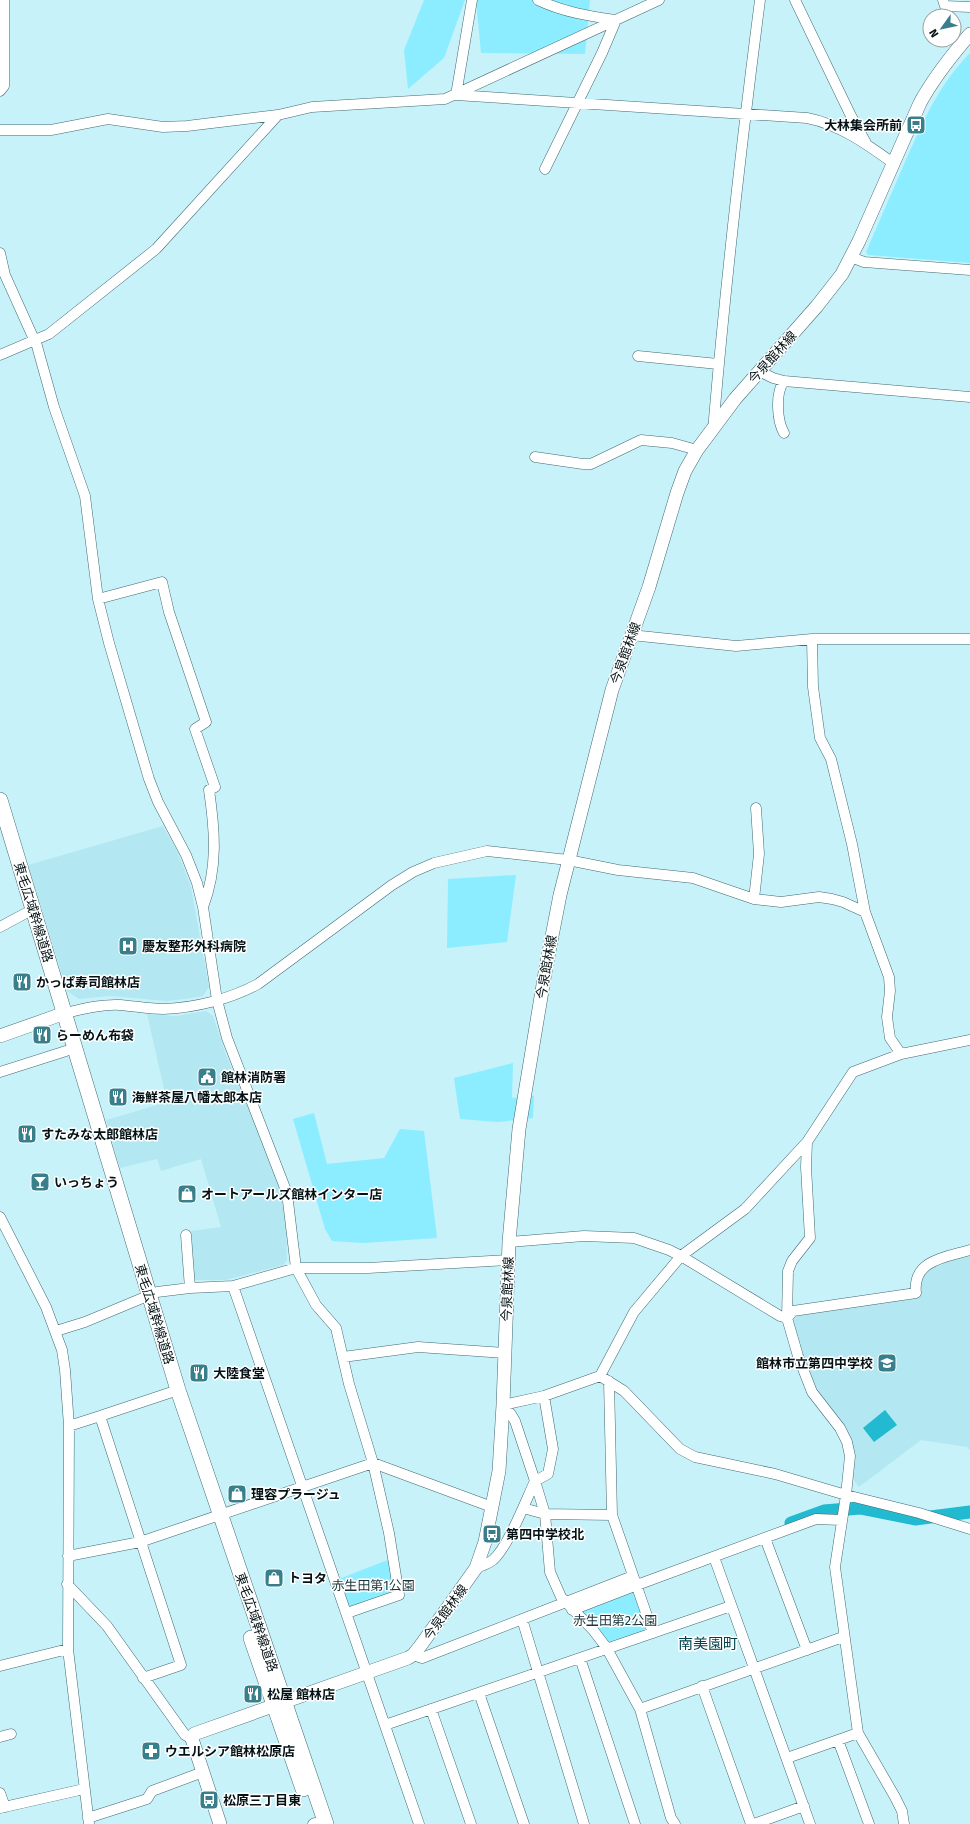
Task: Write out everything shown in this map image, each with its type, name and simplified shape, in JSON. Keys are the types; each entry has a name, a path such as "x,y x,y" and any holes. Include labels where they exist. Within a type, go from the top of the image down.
{"highway":[{"name":"東毛広域幹線道路","path":"0,800 61,1015 174,1392 280,1705 318,1824"},
{"name":"東毛広域幹線道路","path":"0,827 26,913 61,1015 66,1051 145,1297"}],"main road":[{"name":"今泉館林線","path":"413,1655 476,1568 485,1542 499,1471 503,1409 509,1242 519,1128 546,967 568,860 612,690 657,562 677,493 685,471 697,450 714,426 759,371 830,290 851,257 930,83 943,65 970,34"},
{"path":"0,1036 61,1015"},
{"path":"220,1824 192,1739 196,1733 280,1705 366,1674 413,1655"}],"street":[{"path":"0,91 4,86 4,0"},
{"path":"456,95 472,0"},
{"path":"538,0 563,10 616,20"},
{"path":"0,130 51,130 108,119 163,127 187,126 278,115 312,107 445,99 659,0"},
{"path":"714,426 718,364 745,114 760,0"},
{"path":"795,0 851,116 866,143"},
{"path":"943,0 945,6 970,7"},
{"path":"544,169 602,53 616,20"},
{"path":"456,95 577,102 818,120 866,143 893,163"},
{"path":"0,355 50,334 156,248 278,115"},
{"path":"0,253 5,276 34,341 41,361 54,407 85,496 98,599 149,779 158,802 192,868 203,907 217,1000 225,1031 234,1059 288,1193 296,1268 316,1305 336,1328 373,1462 389,1533 399,1595 346,1613"},
{"path":"851,257 864,262 970,270"},
{"path":"638,356 718,364"},
{"path":"759,371 773,378 784,381 970,397"},
{"path":"784,381 780,385 778,416 784,433"},
{"path":"535,457 591,464 641,440 672,443 697,450"},
{"path":"98,599 162,582 169,612 206,722 196,729 215,787 209,790 215,829 211,881 203,907"},
{"path":"632,635 736,646 812,639 970,638"},
{"path":"812,639 813,687 820,738 831,759 852,844 865,912 889,977 890,991 887,1017 890,1038 901,1054"},
{"path":"754,899 759,854 756,808"},
{"path":"61,1015 100,1006 118,1005 174,1008 217,1000 244,991 258,984 392,885 413,872 434,863 486,851 568,860 618,870 693,878 754,899 781,902 819,898 843,902 865,912"},
{"path":"0,927 26,913"},
{"path":"503,1409 600,1376 634,1312 681,1256 746,1209 807,1142 853,1072 901,1054 970,1040"},
{"path":"0,1072 66,1051"},
{"path":"807,1142 806,1167 810,1238 792,1261 788,1271 787,1318 798,1356 812,1392 840,1428 847,1442 850,1456 846,1495 835,1567 858,1733 895,1797 902,1811 904,1824"},
{"path":"0,1217 3,1231 34,1280 56,1331 62,1350 65,1370 69,1426 67,1584 68,1649 88,1821 147,1799 152,1791 203,1772"},
{"path":"186,1235 190,1288"},
{"path":"509,1242 584,1236 634,1238 669,1250 681,1256 780,1316 787,1318"},
{"path":"787,1318 793,1311 916,1293 917,1276 923,1267 970,1250"},
{"path":"56,1331 145,1297 190,1288 233,1286 296,1268 368,1268 508,1260"},
{"path":"233,1286 419,1824"},
{"path":"343,1357 418,1347 505,1353"},
{"path":"600,1376 624,1391 680,1449 695,1457 775,1474 846,1495 919,1513 970,1529"},
{"path":"609,1381 612,1515 653,1633"},
{"path":"69,1426 174,1392"},
{"path":"476,1568 492,1561 497,1555 509,1536 535,1481 548,1474 553,1449 544,1396"},
{"path":"503,1409 510,1413 515,1421 545,1514 550,1572 561,1597 594,1630 607,1648 640,1709 671,1818 675,1824"},
{"path":"100,1416 181,1665 143,1678"},
{"path":"68,1556 140,1542 373,1462 492,1506"},
{"path":"523,1508 545,1514 612,1515"},
{"path":"413,1655 422,1658 522,1619 569,1606 635,1580 714,1557 816,1519 841,1520"},
{"path":"765,1538 807,1650"},
{"path":"714,1557 810,1824"},
{"path":"67,1584 106,1626 185,1735 192,1739"},
{"path":"385,1725 731,1606"},
{"path":"522,1619 537,1673 584,1824"},
{"path":"640,1709 844,1637"},
{"path":"0,1666 68,1649"},
{"path":"580,1658 635,1824"},
{"path":"702,1686 751,1824"},
{"path":"479,1693 524,1824"},
{"path":"431,1709 471,1824"},
{"path":"787,1758 858,1733"},
{"path":"0,1737 11,1734"},
{"path":"838,1740 869,1824"},
{"path":"0,1793 2,1808 84,1789"},
{"path":"754,1824 804,1806"}],"shaded area":[{"name":"慶友整形外科病院","path":"163,826 178,853 191,887 209,987 203,996 167,1001 110,996 79,999 67,991 28,865"},
{"path":"206,1011 213,1016 226,1055 272,1165 281,1194 286,1226 287,1260 283,1265 226,1280 194,1280 191,1231 221,1227 201,1159 161,1171 157,1159 120,1168 106,1120 167,1102 147,1014 176,1016"},
{"name":"館林市立第四中学校","path":"966,1255 970,1255 970,1450 967,1447 921,1440 859,1487 851,1477 853,1458 807,1372 792,1321 798,1315 921,1296 920,1283 925,1271"},
{"path":"885,1410 897,1425 874,1442 863,1428"}],"green space":[{"path":"424,0 465,0 444,58 408,89 404,50"},
{"path":"476,0 590,0 585,54 481,53"},
{"path":"970,53 970,263 868,255 866,252 932,104 949,78"},
{"path":"516,875 507,942 447,948 448,879"},
{"path":"513,1063 512,1098 534,1096 533,1118 498,1122 460,1119 454,1078"},
{"path":"314,1113 327,1164 384,1158 400,1129 424,1131 437,1238 363,1243 332,1241 325,1229 293,1119"},
{"name":"赤生田第1公園","path":"390,1559 399,1595 349,1612 339,1579"},
{"name":"赤生田第2公園","path":"635,1592 651,1632 606,1647 574,1610"}],"waterway":[{"path":"791,1523 824,1511 860,1508 915,1519 970,1512"}],"place":[{"name":"大林集会所前","path":"916,125"},
{"name":"慶友整形外科病院","path":"128,946"},
{"name":"かっぱ寿司館林店","path":"22,982"},
{"name":"らーめん布袋","path":"42,1035"},
{"name":"館林消防署","path":"207,1077"},
{"name":"海鮮茶屋八幡太郎本店","path":"118,1097"},
{"name":"すたみな太郎館林店","path":"27,1134"},
{"name":"いっちょう","path":"40,1182"},
{"name":"オートアールズ館林インター店","path":"187,1194"},
{"name":"館林市立第四中学校","path":"887,1363"},
{"name":"大陸食堂","path":"199,1373"},
{"name":"理容プラージュ","path":"237,1494"},
{"name":"第四中学校北","path":"492,1534"},
{"name":"トヨタ","path":"274,1578"},
{"name":"松屋 館林店","path":"253,1694"},
{"name":"ウエルシア館林松原店","path":"151,1751"},
{"name":"松原三丁目東","path":"209,1800"}],"district":[{"name":"南美園町","path":"708,1644"}]}
